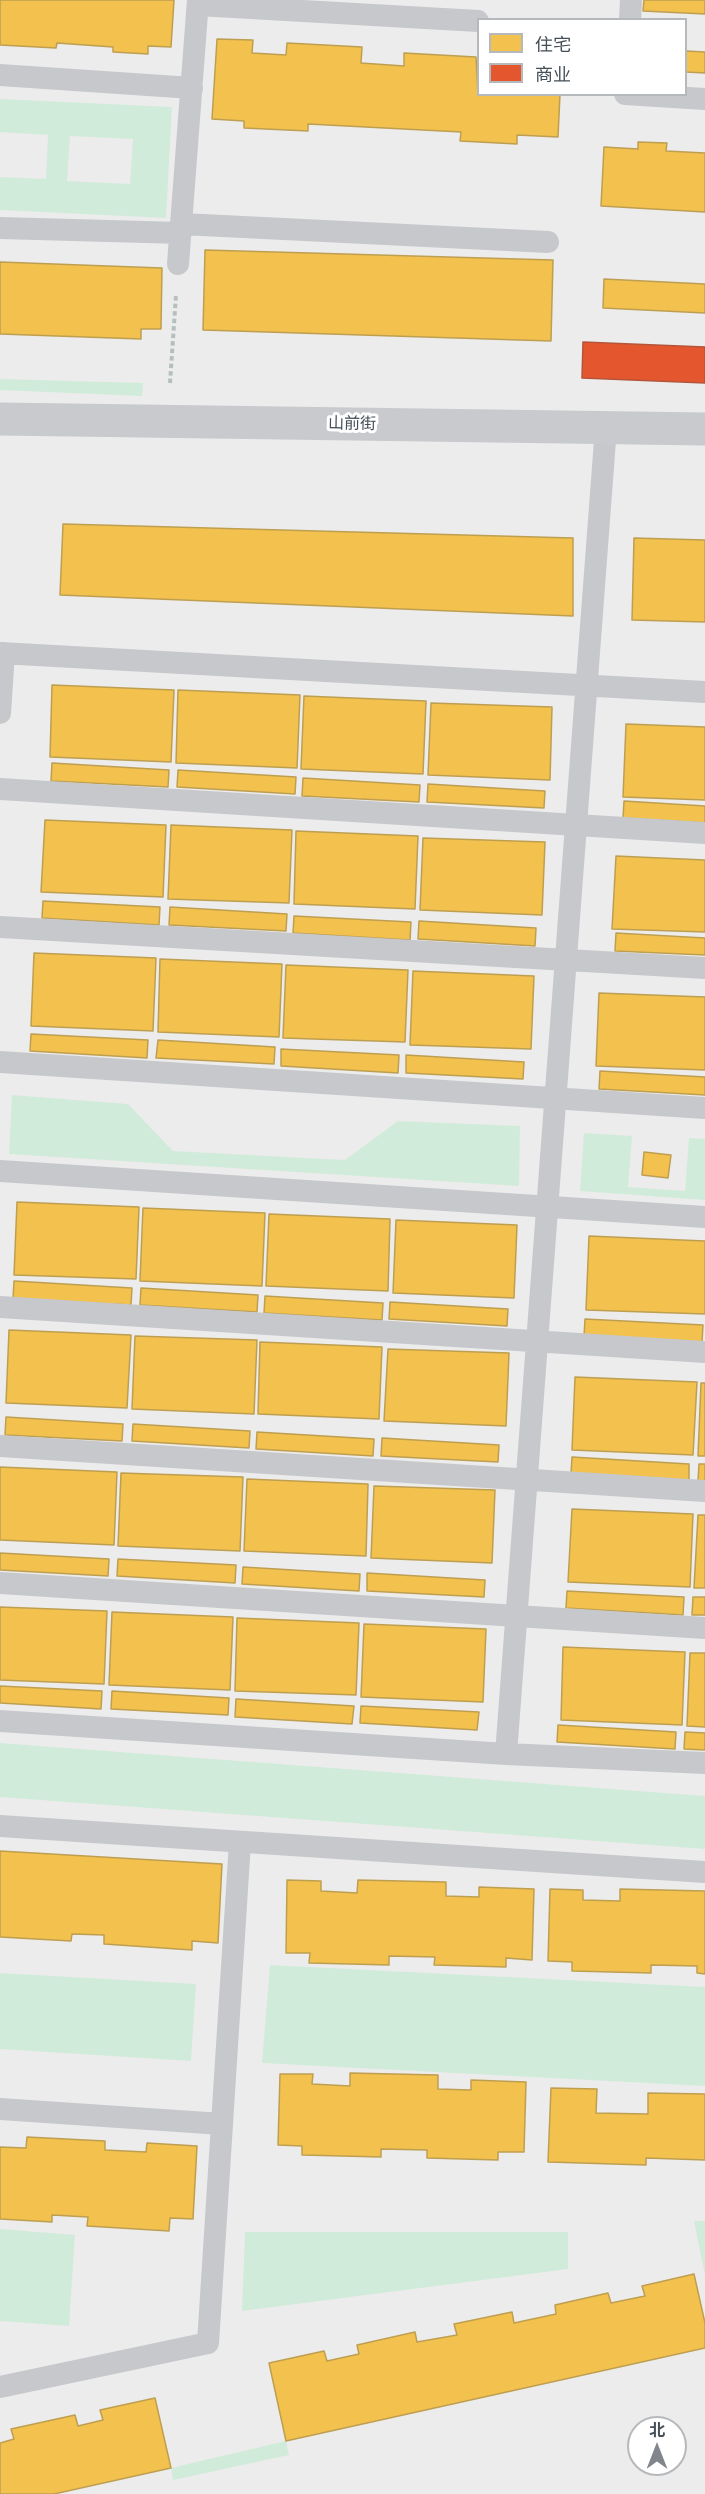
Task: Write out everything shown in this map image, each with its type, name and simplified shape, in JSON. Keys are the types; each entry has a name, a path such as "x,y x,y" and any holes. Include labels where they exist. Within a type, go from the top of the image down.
{"street":[{"name":"山前街","path":"0,419 705,429"}],"lane":[{"path":"630,18 631,0"},
{"path":"178,264 198,3 477,21"},
{"path":"0,75 192,88"},
{"path":"657,96 705,99"},
{"path":"0,228 181,229 548,242"},
{"path":"506,1754 606,427"},
{"path":"0,713 2,653 705,692"},
{"path":"0,789 705,834"},
{"path":"0,927 705,968"},
{"path":"0,1062 705,1108"},
{"path":"0,1171 705,1217"},
{"path":"0,1307 705,1352"},
{"path":"0,1446 705,1491"},
{"path":"0,1583 705,1628"},
{"path":"0,1721 506,1754 705,1763"},
{"path":"0,1826 705,1872"},
{"path":"0,2387 208,2343 240,1842"},
{"path":"0,2109 222,2124"}],"path":[{"path":"167,422 178,264"}],"green space":[{"path":"0,99 172,107 166,218 0,210 0,177 46,179 48,135 0,132","holes":["70,136 133,139 130,184 67,181"]},
{"path":"0,379 143,383 142,396 0,390"},
{"path":"12,1095 128,1104 173,1151 345,1160 398,1121 520,1126 519,1186 9,1154"},
{"path":"584,1133 632,1136 628,1187 685,1191 689,1138 705,1139 705,1200 580,1191"},
{"path":"0,1743 705,1796 705,1849 0,1797"},
{"path":"270,1965 705,1987 705,2086 262,2063"},
{"path":"0,1973 196,1984 191,2061 0,2049"},
{"path":"694,2221 705,2221 705,2275"},
{"path":"0,2229 75,2235 69,2326 0,2321"},
{"path":"245,2232 568,2232 568,2269 242,2311"},
{"path":"286,2441 289,2455 173,2480 171,2468"}],"building: 住宅":[{"path":"0,0 174,0 171,47 148,46 148,54 113,52 113,47 57,43 56,48 0,45"},
{"path":"644,0 705,0 705,14 643,11"},
{"path":"217,39 253,40 252,53 286,55 287,43 362,47 361,63 404,66 404,53 476,57 477,96 560,96 558,137 517,135 517,144 460,141 461,132 308,124 308,131 244,128 244,121 212,119"},
{"path":"687,51 705,52 705,73 687,72"},
{"path":"638,142 667,143 666,151 705,153 705,212 601,206 604,147 638,149"},
{"path":"205,250 553,260 551,341 203,330"},
{"path":"0,262 162,268 161,329 141,329 141,339 0,334"},
{"path":"604,279 705,284 705,313 603,308"},
{"path":"63,524 573,538 573,616 60,595"},
{"path":"634,538 705,540 705,622 632,620"},
{"path":"52,685 174,690 171,762 50,757"},
{"path":"178,690 300,695 297,768 176,763"},
{"path":"304,696 426,701 423,774 301,769"},
{"path":"431,703 552,707 550,780 428,775"},
{"path":"626,724 705,727 705,800 623,797"},
{"path":"52,763 169,770 168,787 51,781"},
{"path":"178,770 296,777 295,794 177,787"},
{"path":"303,778 420,785 419,802 302,796"},
{"path":"428,784 545,791 544,808 427,802"},
{"path":"624,801 705,806 705,823 623,818"},
{"path":"45,820 166,825 163,897 41,892"},
{"path":"171,825 292,830 289,903 168,899"},
{"path":"296,831 418,836 415,909 294,904"},
{"path":"423,838 545,842 542,915 420,910"},
{"path":"616,856 705,860 705,932 612,929"},
{"path":"43,901 160,907 159,925 42,918"},
{"path":"170,907 287,914 286,931 169,925"},
{"path":"294,916 411,922 410,940 293,933"},
{"path":"419,921 536,928 535,946 418,939"},
{"path":"616,933 705,938 705,955 615,951"},
{"path":"34,953 156,958 153,1031 31,1026"},
{"path":"160,959 282,964 279,1037 158,1032"},
{"path":"286,965 408,970 405,1042 283,1038"},
{"path":"413,971 534,976 531,1049 410,1045"},
{"path":"599,993 705,997 705,1070 596,1066"},
{"path":"31,1034 148,1040 147,1058 30,1051"},
{"path":"158,1040 275,1047 274,1064 156,1058"},
{"path":"281,1049 399,1055 398,1073 281,1066"},
{"path":"406,1055 524,1062 523,1079 406,1073"},
{"path":"600,1071 705,1077 705,1095 599,1089"},
{"path":"644,1152 671,1155 668,1178 642,1175"},
{"path":"17,1202 139,1207 136,1279 14,1275"},
{"path":"143,1208 265,1213 262,1286 140,1281"},
{"path":"269,1214 390,1219 388,1291 266,1286"},
{"path":"396,1220 517,1225 514,1298 393,1293"},
{"path":"589,1236 705,1241 705,1314 586,1310"},
{"path":"14,1281 132,1288 131,1305 13,1299"},
{"path":"141,1288 258,1295 257,1312 140,1305"},
{"path":"265,1296 383,1303 382,1320 264,1313"},
{"path":"390,1302 508,1309 507,1326 389,1319"},
{"path":"585,1319 703,1325 702,1343 584,1336"},
{"path":"9,1330 131,1335 127,1408 6,1403"},
{"path":"135,1336 257,1340 254,1414 132,1409"},
{"path":"260,1342 382,1347 379,1419 258,1414"},
{"path":"388,1349 509,1353 506,1426 384,1421"},
{"path":"575,1377 697,1382 693,1455 572,1450"},
{"path":"701,1383 705,1383 705,1456 698,1456"},
{"path":"6,1417 123,1424 122,1441 5,1435"},
{"path":"133,1424 250,1431 249,1448 132,1441"},
{"path":"257,1432 374,1439 373,1456 256,1449"},
{"path":"382,1438 499,1445 498,1462 381,1456"},
{"path":"572,1457 689,1464 689,1481 571,1474"},
{"path":"699,1464 705,1464 705,1481 698,1481"},
{"path":"0,1467 117,1472 114,1545 0,1540"},
{"path":"121,1473 243,1477 240,1551 118,1546"},
{"path":"247,1479 368,1484 366,1556 244,1551"},
{"path":"374,1486 495,1490 492,1563 371,1558"},
{"path":"572,1509 693,1514 690,1587 568,1582"},
{"path":"698,1515 705,1515 705,1588 694,1588"},
{"path":"0,1553 109,1559 108,1576 0,1570"},
{"path":"118,1559 236,1565 235,1583 117,1576"},
{"path":"243,1567 360,1574 359,1591 242,1584"},
{"path":"367,1573 485,1580 484,1597 367,1591"},
{"path":"567,1591 684,1597 683,1615 566,1608"},
{"path":"693,1597 705,1597 705,1615 692,1615"},
{"path":"0,1607 107,1611 104,1684 0,1680"},
{"path":"112,1612 233,1617 230,1690 109,1685"},
{"path":"237,1618 359,1623 356,1695 235,1691"},
{"path":"364,1624 486,1629 483,1702 361,1697"},
{"path":"563,1647 685,1652 682,1725 561,1720"},
{"path":"690,1653 705,1653 705,1727 687,1726"},
{"path":"0,1686 102,1691 101,1709 0,1703"},
{"path":"112,1691 229,1698 228,1715 111,1709"},
{"path":"236,1699 354,1706 352,1724 235,1717"},
{"path":"361,1706 479,1712 477,1730 360,1723"},
{"path":"558,1725 676,1732 675,1749 557,1742"},
{"path":"685,1732 705,1733 705,1750 684,1749"},
{"path":"0,1851 222,1864 218,1943 192,1941 192,1950 104,1944 104,1935 72,1934 71,1941 0,1937"},
{"path":"287,1880 321,1881 321,1891 357,1893 358,1880 446,1882 446,1896 479,1897 479,1887 534,1889 532,1960 506,1958 506,1967 434,1965 435,1957 389,1956 389,1965 309,1963 310,1953 286,1953"},
{"path":"550,1889 583,1890 583,1900 620,1901 620,1889 705,1891 705,1974 697,1973 697,1966 651,1965 651,1973 572,1971 572,1962 548,1961"},
{"path":"350,2073 438,2075 438,2089 471,2090 471,2080 526,2082 524,2152 498,2152 498,2160 427,2158 427,2150 381,2149 381,2157 302,2155 302,2146 278,2145 280,2074 313,2074 312,2084 350,2086"},
{"path":"551,2088 597,2089 596,2113 648,2114 648,2093 705,2094 705,2160 646,2158 646,2165 548,2162"},
{"path":"27,2137 105,2141 105,2150 146,2152 147,2143 197,2146 193,2219 170,2218 169,2231 87,2226 88,2217 52,2215 52,2222 0,2219 0,2147 26,2148"},
{"path":"694,2274 705,2323 705,2348 286,2441 269,2363 324,2351 327,2361 359,2354 357,2345 415,2332 417,2342 457,2335 454,2324 512,2312 514,2323 556,2314 555,2305 608,2293 611,2303 645,2296 642,2286"},
{"path":"155,2398 171,2468 54,2494 0,2494 0,2443 14,2439 11,2429 75,2415 78,2426 103,2420 100,2410"}],"building: 商业":[{"path":"583,342 705,347 705,383 582,378"}]}
